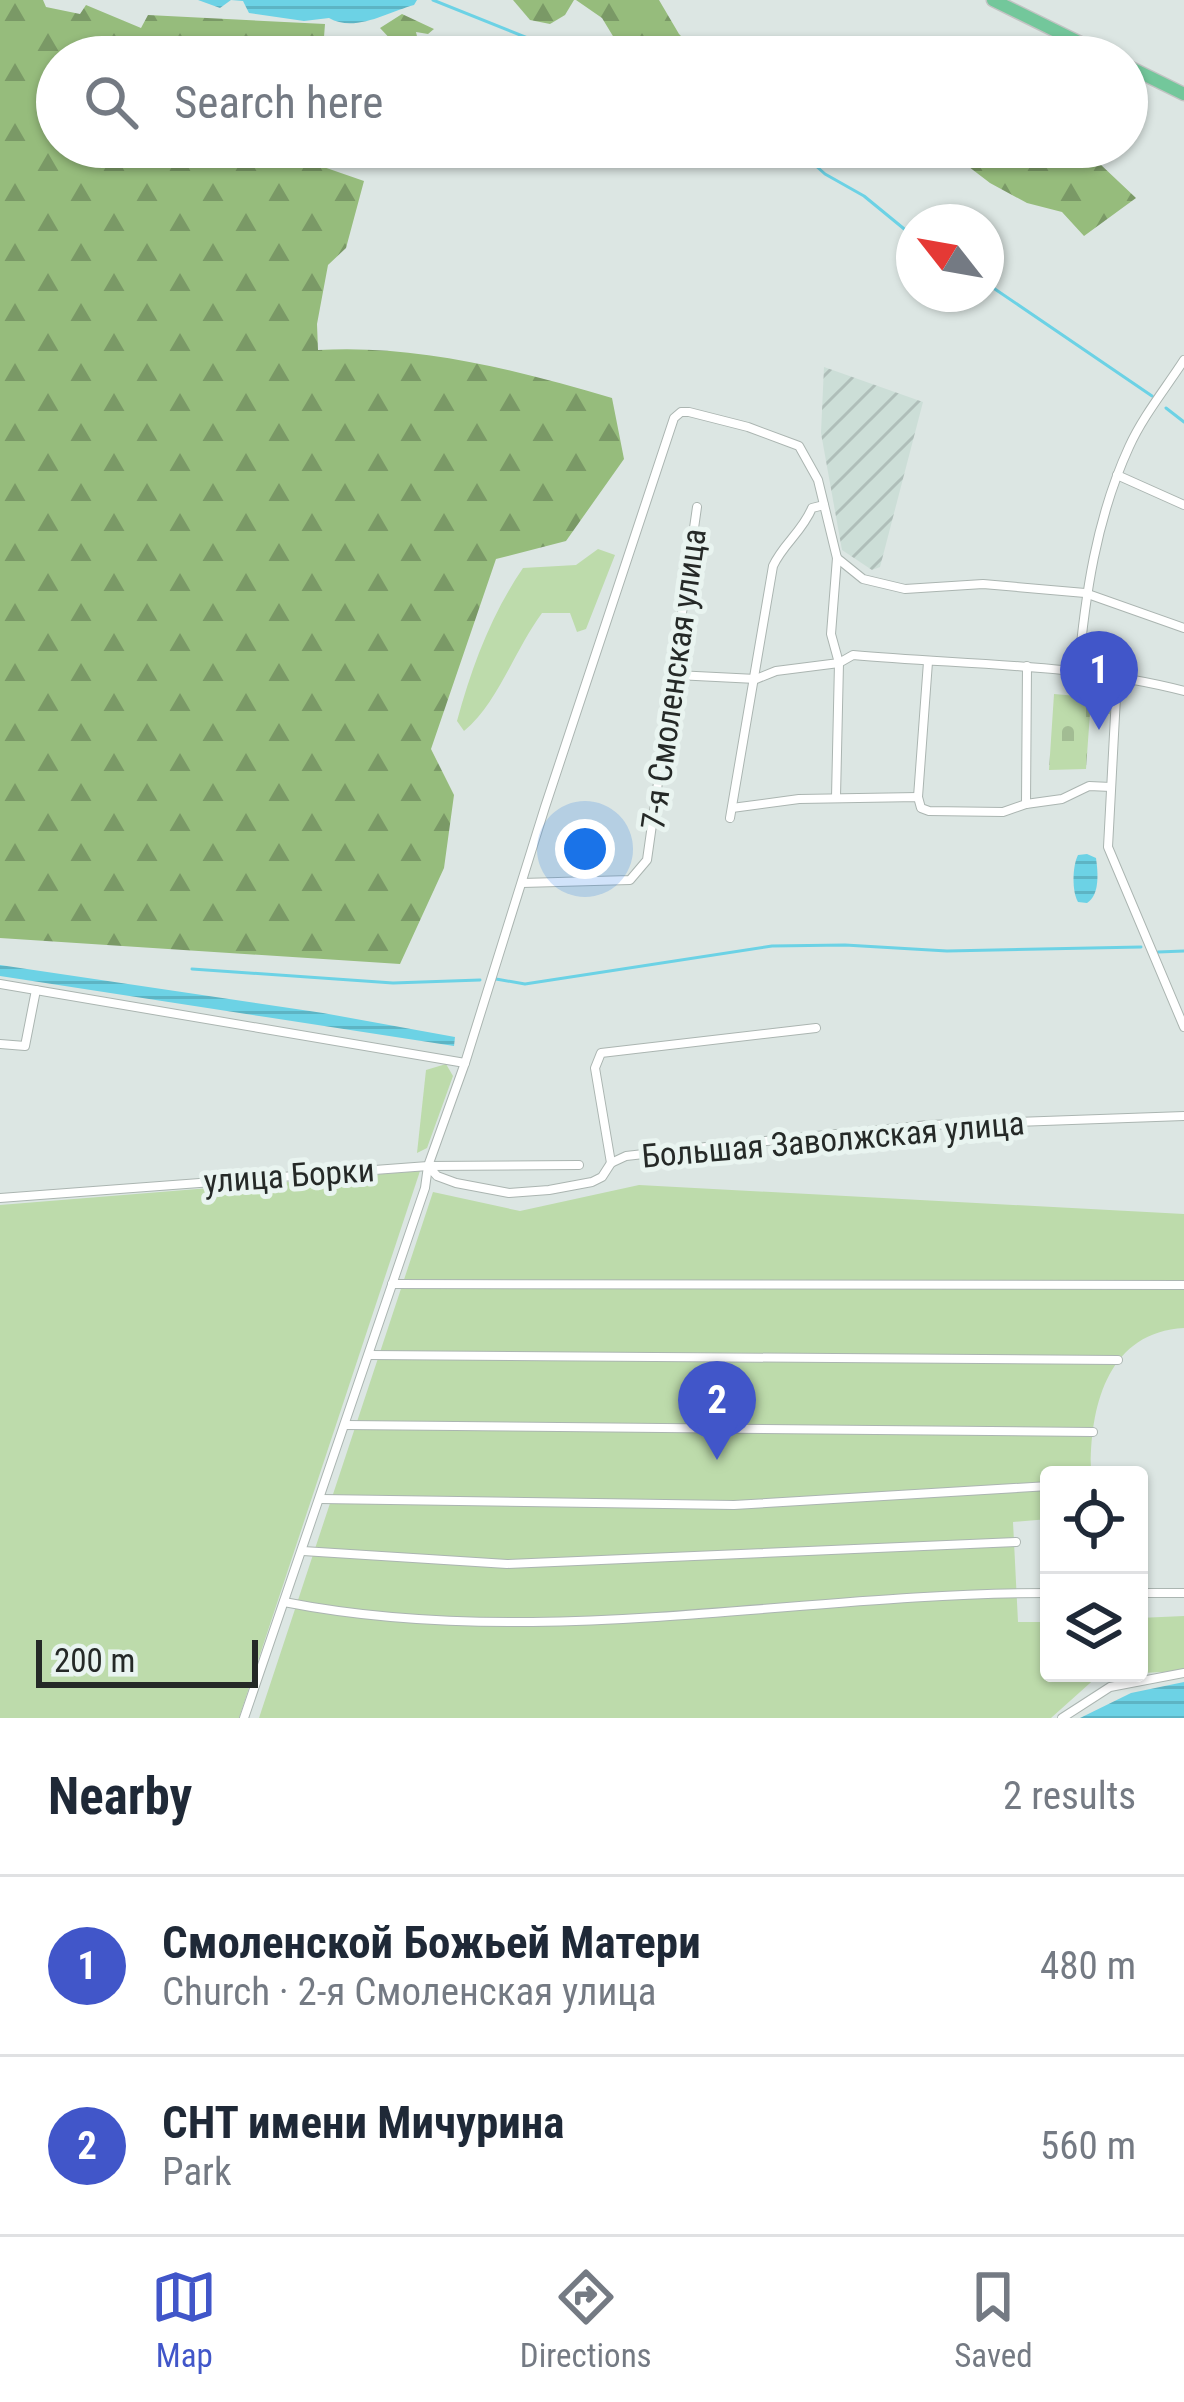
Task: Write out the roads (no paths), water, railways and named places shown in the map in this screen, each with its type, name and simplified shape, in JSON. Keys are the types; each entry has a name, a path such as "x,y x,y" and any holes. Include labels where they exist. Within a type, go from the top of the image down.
{"main road":[{"path":"993,0 1066,36"},
{"path":"1148,76 1184,94"}],"street":[{"path":"1078,674 1085,592 1118,475 1131,442 1184,359"},
{"path":"244,1718 425,1188 428,1166 674,418 681,412 748,427 799,446 810,460 837,558 831,634 839,663 836,797"},
{"path":"1118,475 1184,505"},
{"path":"824,505 812,508 773,566 731,813 836,797 918,797"},
{"name":"7-я Смоленская улица","path":"522,883 620,881 638,873 650,854 658,765 676,675 697,507"},
{"path":"837,558 877,585 905,589 983,584 1085,592 1184,628"},
{"path":"676,675 756,679 776,671 839,663 853,655 1027,666 1184,691"},
{"path":"928,662 921,808 1003,812 1062,799 1089,786 1111,787"},
{"path":"1026,804 1027,666"},
{"path":"1117,678 1108,848 1184,1027"},
{"path":"0,984 465,1063"},
{"path":"0,1044 26,1046 37,990"},
{"path":"610,1163 595,1068 602,1053 816,1028"},
{"name":"Большая Заволжская улица","path":"428,1166 446,1180 508,1193 592,1182 602,1177 610,1163 626,1156 715,1145 929,1124 1184,1116"},
{"name":"улица Борки","path":"0,1198 428,1166 579,1166"},
{"path":"392,1284 1184,1285"},
{"path":"369,1355 1118,1360"},
{"path":"346,1424 1093,1432"},
{"path":"321,1499 734,1505 1040,1487"},
{"path":"303,1551 506,1564 1016,1542"},
{"path":"284,1602 434,1619 584,1622 1040,1593"},
{"path":"1148,1593 1184,1593"},
{"path":"1062,1718 1110,1687 1184,1673"}],"water":[{"path":"198,0 231,0 220,8"},
{"path":"231,0 417,0 383,16 350,23 249,13 243,1"},
{"path":"1078,855 1096,858 1097,876 1094,895 1087,903 1078,902 1074,879"},
{"path":"0,965 323,1013 455,1037 454,1046 0,976"},
{"path":"1184,1682 1184,1718 1080,1718 1131,1693"}],"waterway":[{"path":"433,0 523,36"},
{"path":"818,168 896,222"},
{"path":"1004,295 1152,396"},
{"path":"1166,408 1184,422"},
{"path":"496,979 525,984 772,946 947,951 1141,947"},
{"path":"1158,952 1184,951"},
{"path":"192,969 393,983 480,980"}],"place":[{"name":"Смоленской Божьей Матери","path":"1099,730"},
{"name":"СНТ имени Мичурина","path":"717,1460"}]}
